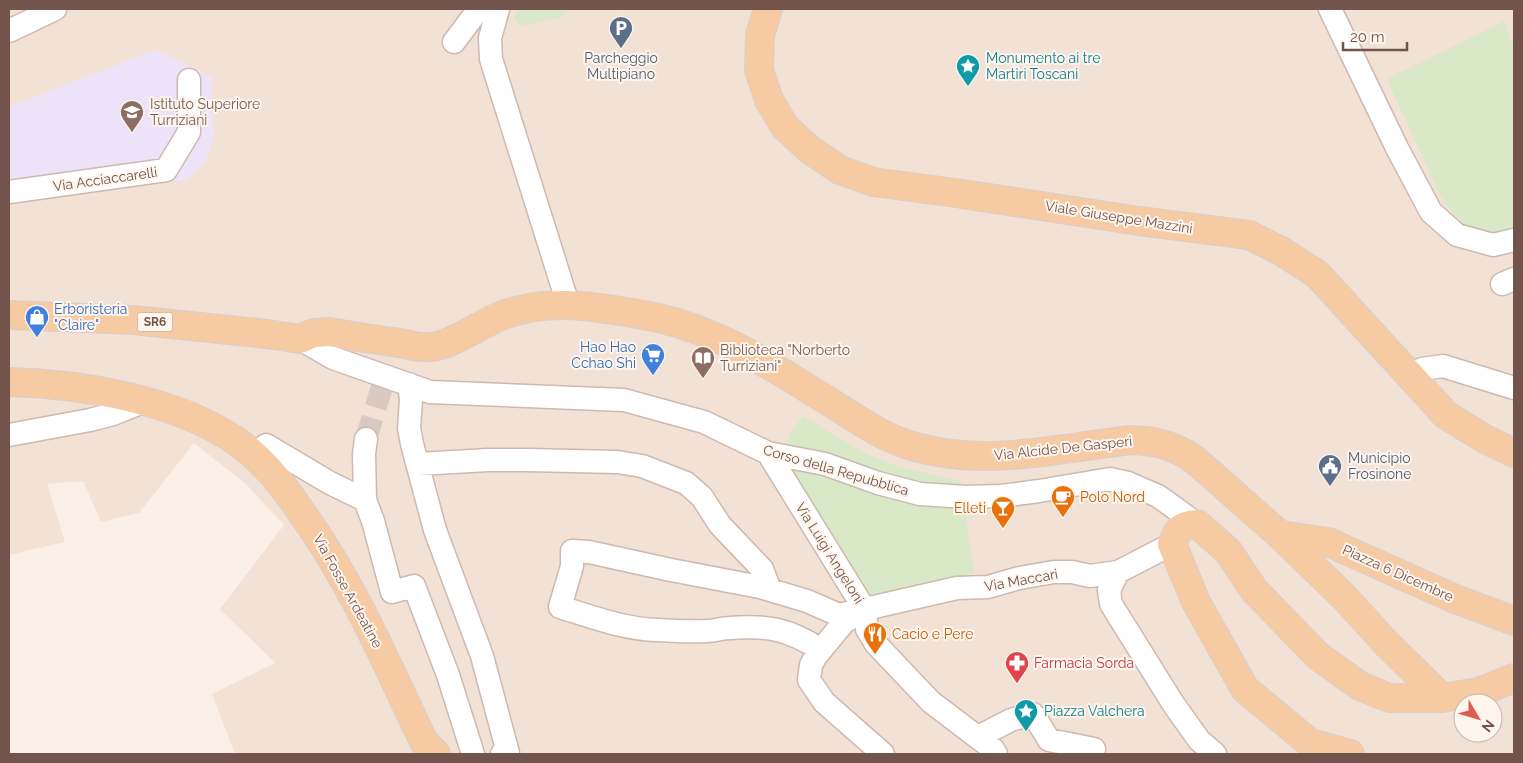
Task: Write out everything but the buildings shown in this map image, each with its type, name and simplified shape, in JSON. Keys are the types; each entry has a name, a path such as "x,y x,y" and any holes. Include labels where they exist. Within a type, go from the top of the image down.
{"main road":[{"name":"Viale Giuseppe Mazzini","path":"768,9 760,35 759,70 769,100 785,127 810,149 840,170 873,182 1249,236 1281,251 1317,274 1446,415 1485,439 1514,452"},
{"name":"Via Alcide De Gasperi","path":"300,339 314,332 329,332 431,348 456,339 502,316 528,307 568,304 640,314 679,322 712,335 741,348 874,430 910,446 934,452 1000,457 1132,440 1168,445 1195,460 1280,535 1344,597 1386,643 1442,698"},
{"name":"Corso della Repubblica","path":"9,315 133,320 300,339"},
{"name":"Via Fosse Ardeatine","path":"9,382 47,383 96,389 198,419 237,441 281,482 327,548 375,636 424,742 436,754"},
{"path":"1350,754 1310,742 1246,689 1196,602 1172,544 1178,530 1187,525 1197,524 1228,550 1254,590 1318,656 1360,686 1389,698 1442,698 1478,692 1514,678"},
{"name":"Piazza 6 Dicembre","path":"1280,535 1328,542 1452,598 1514,621"}],"street":[{"path":"9,31 55,9"},
{"path":"454,42 481,9"},
{"path":"498,9 490,38 491,59 568,304"},
{"path":"1330,9 1397,148 1431,212 1457,235 1493,245 1514,240"},
{"name":"Via Acciaccarelli","path":"9,192 166,170 189,132 189,80"},
{"name":"Corso della Repubblica","path":"300,339 333,358 430,392 624,400 704,422 768,452 825,464 878,483 920,494 966,497 1001,496 1110,479 1128,483 1158,496 1197,524"},
{"path":"1408,375 1422,369 1443,366 1514,388"},
{"path":"410,384 409,428 435,530 482,656 508,752 502,754"},
{"path":"9,435 90,420 114,414 142,402"},
{"path":"366,439 364,454 365,500 373,521 392,592 414,586 448,675 473,754"},
{"path":"256,458 266,446 330,483 365,500"},
{"name":"Via Luigi Angeloni","path":"768,452 865,610 867,629 876,644 932,702 993,749 996,754"},
{"path":"418,464 528,460 617,462 642,466 686,484 702,497 720,525 762,569 770,590"},
{"name":"Via Maccari","path":"865,610 956,588 988,587 1019,578 1054,572 1072,572 1090,576 1118,572 1172,544"},
{"path":"821,650 806,640 764,626 707,631 655,630 609,622 560,607 572,566 572,551 589,552 770,590 839,615 865,610"},
{"path":"1118,572 1109,590 1111,604 1174,705 1199,740 1215,754"},
{"path":"865,610 844,622 816,656 811,665 809,680 824,702 883,754"},
{"path":"978,737 1011,720 1033,714 1049,740 1094,750 1090,754"}],"shaded area":[{"path":"9,9 1514,9 1514,754 235,754 212,694 275,663 220,609 284,525 246,484 194,443 139,513 101,522 83,481 47,484 65,542 9,555"},
{"path":"155,50 212,78 213,138 206,160 186,180 9,198 9,107"}],"green space":[{"path":"517,9 569,9 562,17 520,26 514,18"},
{"path":"1504,21 1514,48 1514,226 1493,233 1477,233 1463,224 1439,193 1387,79"},
{"path":"803,416 866,454 899,467 961,481 974,573 875,599 861,586 786,464 789,435"}],"tunnel":[{"path":"366,439 385,377"}],"place":[{"name":"Parcheggio Multipiano","path":"621,49"},
{"name":"Monumento ai tre Martiri Toscani","path":"968,87"},
{"name":"Istituto Superiore Turriziani","path":"132,133"},
{"name":"Erboristeria \"Claire\"","path":"37,338"},
{"name":"Hao Hao Cchao Shi","path":"653,376"},
{"name":"Biblioteca \"Norberto Turriziani\"","path":"703,379"},
{"name":"Municipio Frosinone","path":"1330,487"},
{"name":"Polo Nord","path":"1063,518"},
{"name":"Elleti","path":"1003,529"},
{"name":"Cacio e Pere","path":"875,655"},
{"name":"Farmacia Sorda","path":"1017,684"},
{"name":"Piazza Valchera","path":"1026,732"}]}
